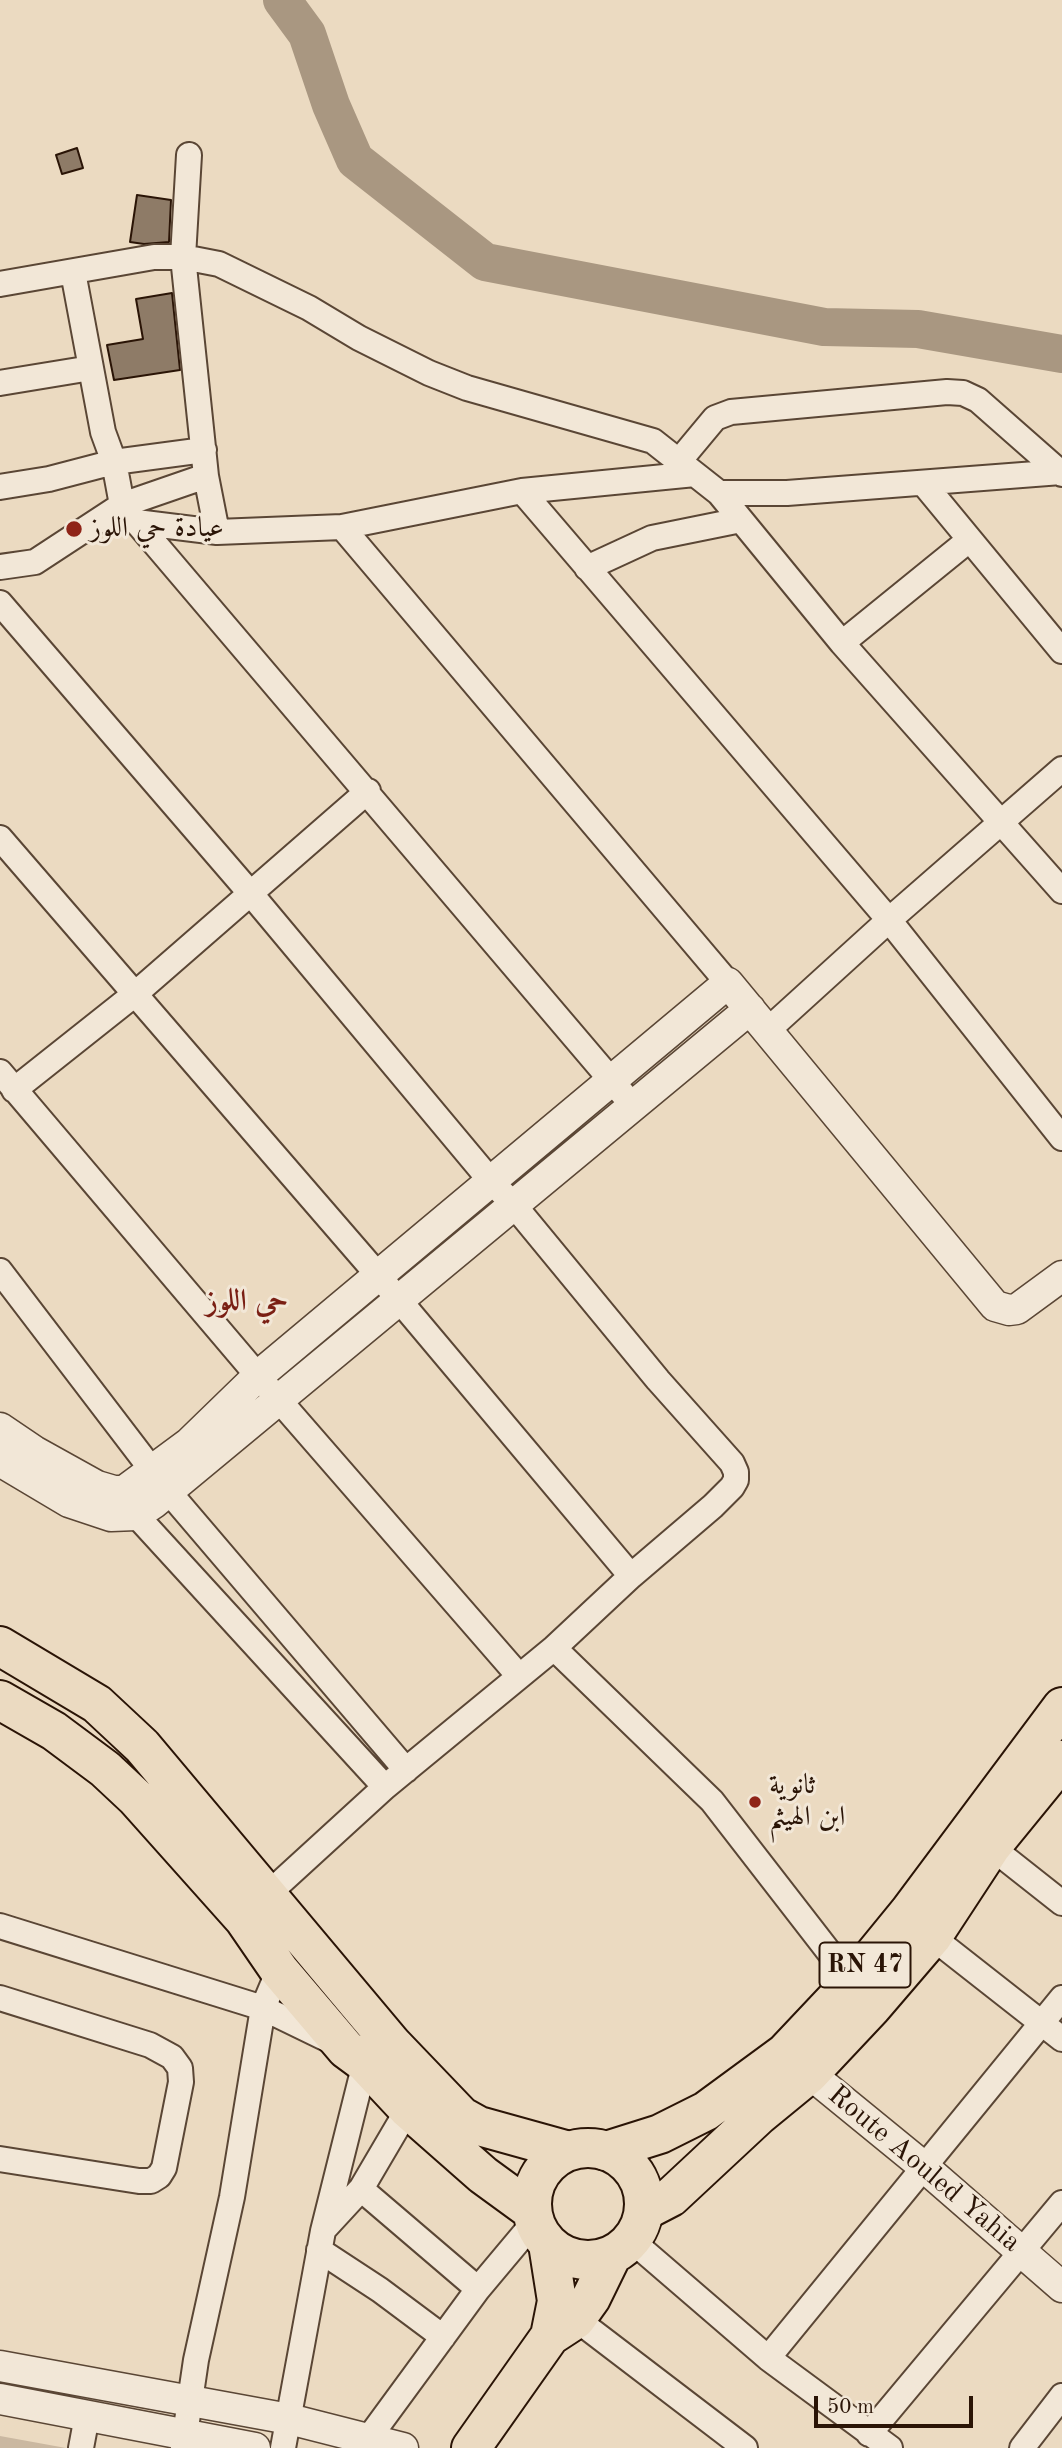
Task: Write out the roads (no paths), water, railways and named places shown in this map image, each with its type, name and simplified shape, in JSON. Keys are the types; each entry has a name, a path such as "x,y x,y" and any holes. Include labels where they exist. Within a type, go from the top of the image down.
{"main road":[{"path":"0,1646 97,1704 142,1746 255,1906 368,2052 408,2109 538,2225 562,2254 595,2260 629,2235"},
{"path":"0,1700 54,1731 105,1769 255,1906 279,1970 368,2052 461,2116 488,2128 569,2151"},
{"path":"74,1746 97,1704"},
{"name":"RN 47","path":"862,1995 909,1912 1062,1707"},
{"name":"RN 47","path":"629,2235 759,2115 797,2063 862,1995 932,1937 991,1847 1062,1760"},
{"name":"RN 47","path":"606,2151 660,2134 797,2063"},
{"path":"471,2448 563,2327 591,2298 629,2235 643,2192 636,2174 623,2160 594,2148 569,2151 546,2166 537,2179 538,2225 563,2327"}],"street":[{"path":"188,155 183,257 206,475 217,532"},
{"path":"0,284 154,257 183,257 219,264 265,285 359,338 429,373 467,388 653,441 719,493 842,643 1062,891"},
{"path":"73,272 103,432 129,514 368,791 634,1107"},
{"path":"0,383 91,368"},
{"path":"688,467 715,418 731,412 947,392 963,393 978,400 1061,473"},
{"path":"0,487 49,479 114,463 204,450"},
{"path":"129,514 217,532 342,527 522,491 688,467"},
{"path":"719,493 924,484 1061,473"},
{"path":"0,594 35,562 206,475"},
{"path":"924,484 1062,651"},
{"path":"522,491 889,920 1062,1138"},
{"path":"587,568 652,538 741,520"},
{"path":"342,527 728,983 995,1306 1017,1309 1062,1276"},
{"path":"842,643 969,540"},
{"path":"0,566 35,562"},
{"path":"0,603 251,894 658,1380 732,1463 736,1472 736,1480 725,1495 631,1576 554,1648 385,1787 255,1906"},
{"path":"0,1461 69,1503 111,1516 197,1452 278,1399 634,1107 759,1020 889,920 1062,769"},
{"path":"368,791 135,994 7,1081 258,1376 519,1676"},
{"path":"0,838 378,1275 631,1576"},
{"path":"197,1452 258,1376 728,983"},
{"path":"0,1271 160,1480 406,1770"},
{"path":"0,1428 34,1451 97,1486 114,1491 130,1503 385,1787"},
{"path":"554,1648 712,1801 862,1995"},
{"path":"320,1716 341,1694"},
{"path":"991,1847 1062,1903"},
{"path":"0,1926 263,2008 368,2052 321,2240 283,2448"},
{"path":"932,1937 1062,2039"},
{"path":"185,2442 196,2360 232,2197 263,2008 279,1970"},
{"path":"0,1998 150,2045 172,2057 180,2068 181,2082 164,2168 159,2176 151,2181 139,2182 0,2159"},
{"path":"768,2358 1062,1998"},
{"name":"Route Aouled Yahia","path":"797,2063 1062,2287"},
{"path":"321,2240 361,2189 408,2109"},
{"path":"361,2189 478,2289"},
{"path":"869,2434 1062,2203"},
{"path":"368,2439 478,2289 538,2225"},
{"path":"629,2235 768,2358 890,2448"},
{"path":"321,2240 380,2290 443,2336"},
{"path":"563,2327 745,2448"},
{"path":"255,2448 185,2442 87,2416 6,2400 9,2368 289,2418 403,2448"},
{"path":"1021,2448 1062,2396"},
{"path":"81,2448 87,2416"}],"waterway":[{"path":"282,0 307,34 331,105 355,160 485,262 824,327 918,329 1062,354"}],"place":[{"name":"عيادة حي اللوز","path":"74,529"},
{"name":"ثانوية ابن الهيثم","path":"755,1802"}],"district":[{"name":"حي اللوز","path":"247,1302"}]}
